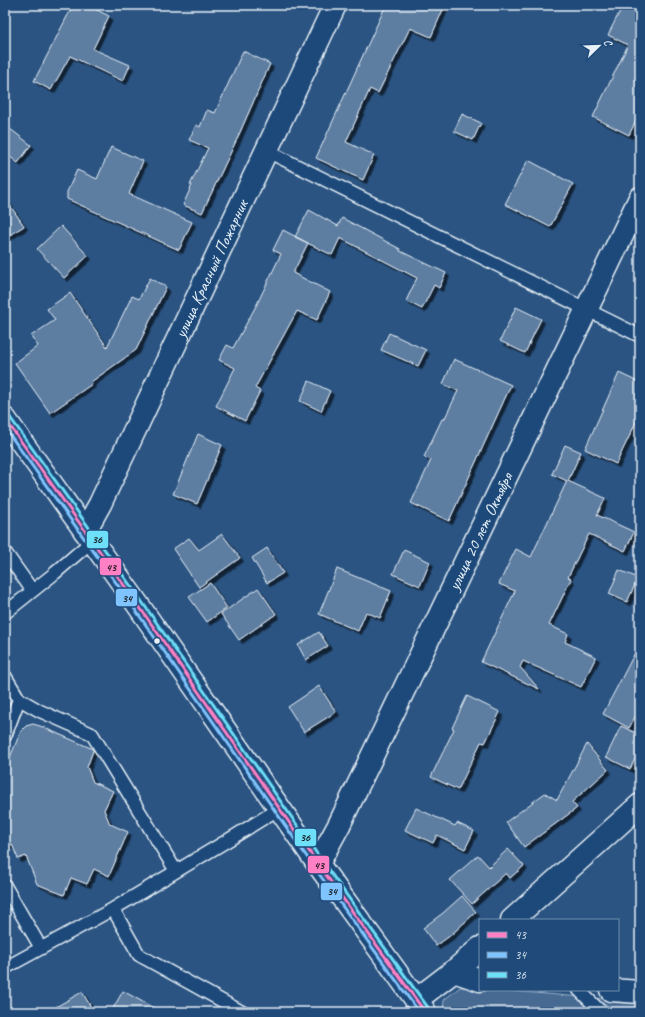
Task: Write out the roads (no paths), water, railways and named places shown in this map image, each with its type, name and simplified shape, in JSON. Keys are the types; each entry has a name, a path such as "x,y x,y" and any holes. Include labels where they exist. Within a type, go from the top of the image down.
{"street":[{"name":"улица Красный Пожарник","path":"88,536 100,504 335,5"},
{"name":"улица 20 лет Октября","path":"318,864 340,825 640,198"},
{"path":"5,419 136,602 318,864 421,1006 454,971 479,949"},
{"path":"513,919 640,805"},
{"path":"454,971 479,980"},
{"path":"619,991 640,992"}],"lane":[{"path":"266,150 586,311 640,336"},
{"path":"5,613 55,573 88,536"},
{"path":"5,552 32,590"},
{"path":"5,676 19,699 40,711 92,734 176,871"},
{"path":"5,736 19,699"},
{"path":"5,968 113,908 280,808"},
{"path":"5,886 41,948"},
{"path":"113,908 139,955 242,1012"},
{"path":"580,991 599,1010 604,1012"}]}
